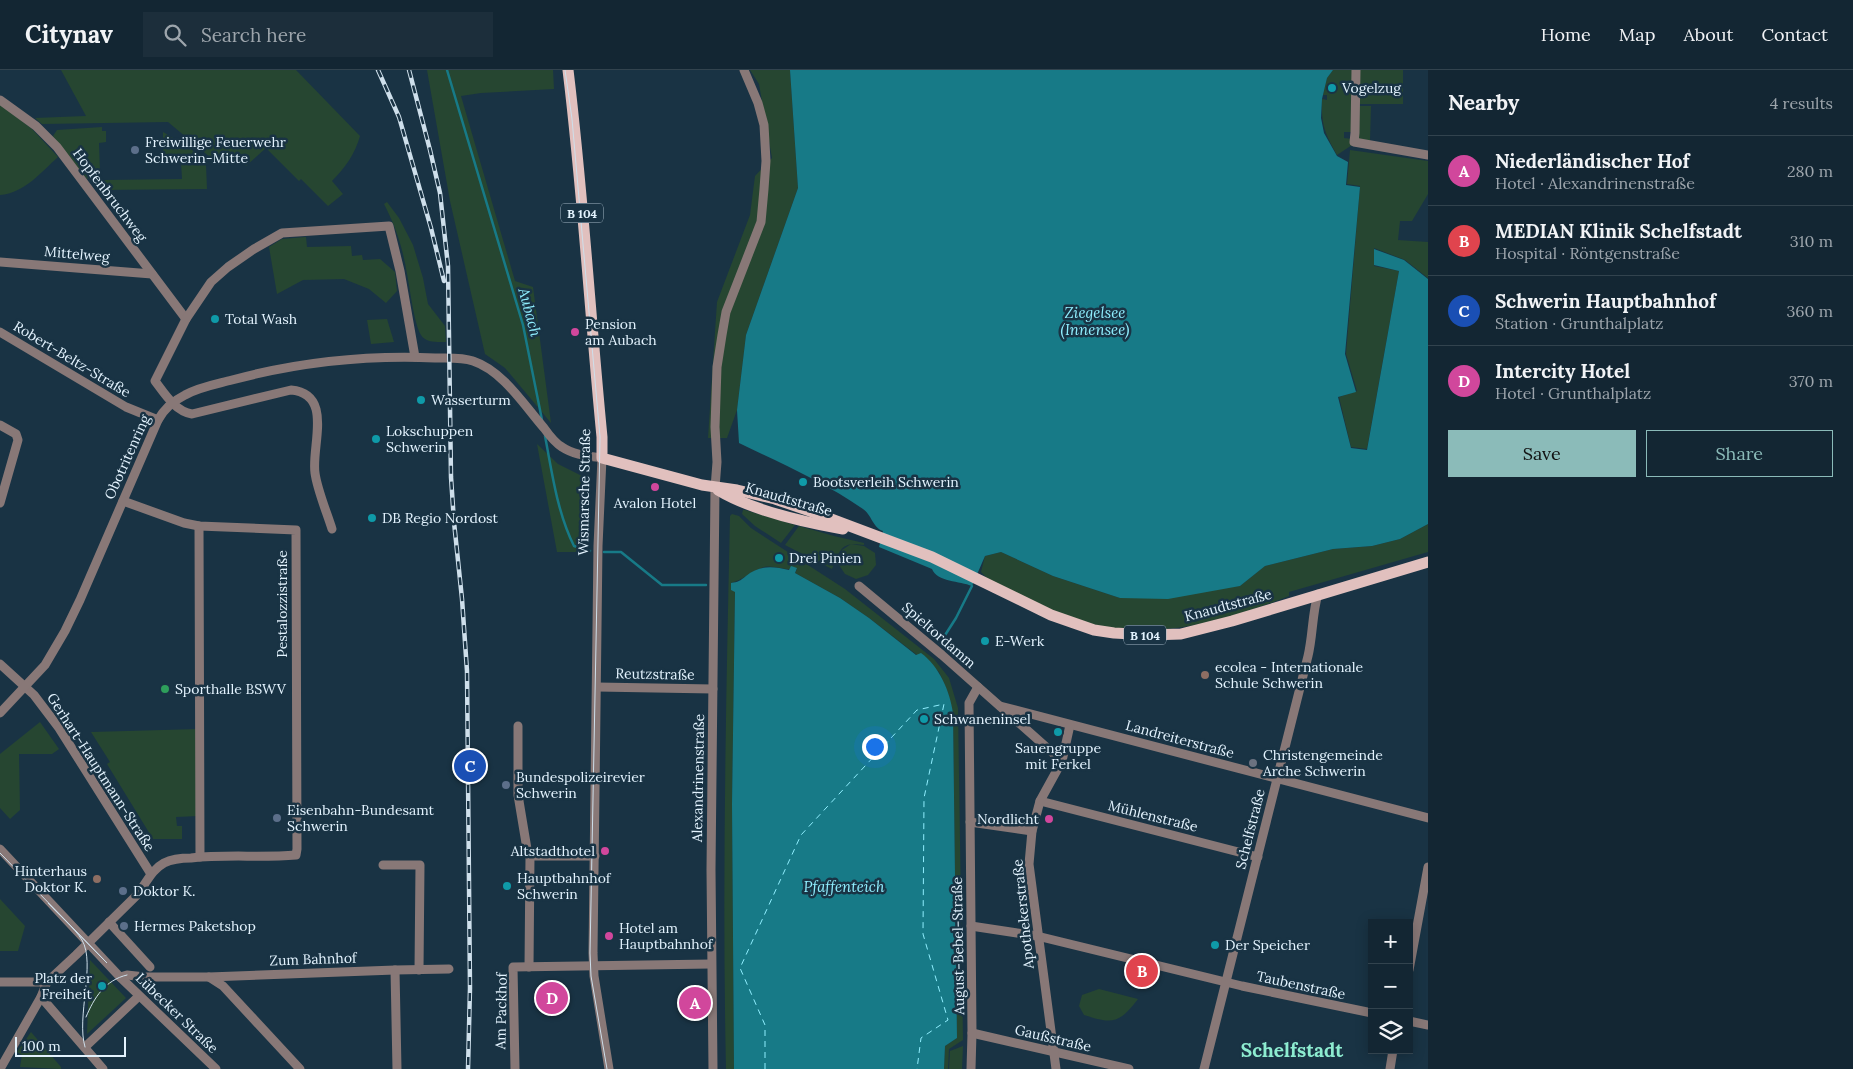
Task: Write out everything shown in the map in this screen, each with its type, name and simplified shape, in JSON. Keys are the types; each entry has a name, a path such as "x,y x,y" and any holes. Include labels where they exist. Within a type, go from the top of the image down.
{"main road":[{"name":"Wismarsche Straße","path":"568,70 586,251 602,437 602,458"},
{"name":"B 104","path":"602,458 715,488"},
{"name":"Knaudtstraße","path":"715,488 737,490 775,499 932,557 1039,610 1072,623 1107,632 1150,635 1182,634 1232,621 1428,562"}],"street":[{"name":"Alexandrinenstraße","path":"713,1069 711,964 717,367 726,312 761,222 766,161 764,125 758,103 744,70"},
{"path":"1356,70 1355,133 1358,143 1428,155"},
{"name":"Hopfenbruchweg","path":"0,100 36,126 57,147 186,319"},
{"path":"332,529 315,472 317,414 312,400 306,394 291,390 192,414 183,412 173,403 155,380 186,319 211,282 228,267 254,249 282,233 389,226 400,271 416,357"},
{"name":"Mittelweg","path":"0,262 152,274"},
{"name":"Robert-Beltz-Straße","path":"0,332 126,407 158,420"},
{"name":"Obotritenring","path":"0,713 45,665 65,631 158,420 164,410 186,394 253,374 313,363 416,357 472,360 491,369 561,447 572,452 602,458"},
{"path":"0,425 16,434 18,440 0,503"},
{"name":"Wismarsche Straße","path":"593,966 598,546 602,458"},
{"name":"Pestalozzistraße","path":"123,501 199,526 296,530 296,855 200,857"},
{"path":"0,1069 41,997 47,982 142,890 151,874 164,863 176,859 200,857 199,526"},
{"name":"Spieltordamm","path":"859,586 1000,706 1062,762"},
{"name":"Schelfstraße","path":"1204,1069 1312,638 1314,608 1318,594"},
{"name":"Gerhart-Hauptmann-Straße","path":"0,664 34,695 59,728 151,874"},
{"name":"Reutzstraße","path":"597,687 713,689"},
{"name":"August-Bebel-Straße","path":"971,1069 969,703 978,687"},
{"name":"Landreiterstraße","path":"1000,706 1428,818"},
{"name":"Apothekerstraße","path":"1056,1069 1029,864 1032,832 1040,801 1062,762 1070,725"},
{"path":"518,726 518,795 526,849 530,856 530,967 711,964"},
{"name":"Mühlenstraße","path":"1040,801 1258,857"},
{"path":"970,822 1032,832"},
{"name":"Lübecker Straße","path":"0,849 120,977 216,1069"},
{"path":"530,856 595,856"},
{"path":"382,865 420,865 419,970"},
{"path":"1410,964 1428,867"},
{"path":"109,922 150,967"},
{"name":"Taubenstraße","path":"971,926 1037,936 1225,982 1368,1012"},
{"path":"593,966 609,1069"},
{"name":"Am Packhof","path":"515,1069 513,967 530,967"},
{"name":"Zum Bahnhof","path":"120,977 127,975 145,977 209,977 449,969"},
{"path":"395,970 397,1069"},
{"path":"209,977 223,986 300,1069"},
{"path":"0,982 47,982"},
{"path":"85,1047 139,996"},
{"path":"41,997 104,1069"},
{"path":"1413,1022 1428,1025"},
{"name":"Gaußstraße","path":"972,1033 1129,1069"},
{"path":"1390,1069 1393,1054"}],"shaded area":[{"path":"61,70 296,70 360,136 349,160 332,181 343,194 328,206 301,179 299,181 266,148 246,166 235,155 225,161 214,154 211,158 168,122 42,124 35,118 86,116"},
{"path":"427,70 553,70 554,89 461,96 515,281 533,287 551,423 505,368 485,354 450,201"},
{"path":"750,70 790,70 798,188 746,335 737,410 727,438 708,438 717,302 750,215 755,176 772,158 759,84"},
{"path":"1333,70 1353,70 1352,132 1344,132 1344,138 1352,139 1352,145 1337,155 1329,141 1322,116 1322,99 1327,100 1327,95 1323,95 1327,78"},
{"path":"1358,70 1403,70 1403,104 1357,104"},
{"path":"0,104 32,129 58,157 25,186 0,195"},
{"path":"1358,106 1371,106 1370,141 1357,139"},
{"path":"102,127 102,131 106,131 106,142 99,143 100,171 87,179 53,136 57,130"},
{"path":"163,132 187,146 208,163 206,165 207,189 98,190 102,185 100,182 104,180 182,179 181,162 165,163"},
{"path":"1350,150 1428,161 1428,194 1412,221 1400,221 1398,240 1428,242 1428,278 1405,260 1374,248 1374,266 1399,271 1367,449 1351,447 1339,397 1357,391 1346,354 1360,186 1347,184"},
{"path":"387,202 399,218 413,245 423,278 428,304 445,326 446,342 432,342 421,335 414,315 401,247 384,204"},
{"path":"306,237 307,247 351,246 352,256 362,255 363,260 380,259 395,272 397,291 386,303 369,289 344,279 303,280 277,294 269,247 282,239"},
{"path":"387,319 394,342 371,344 367,320"},
{"path":"537,444 558,464 584,477 589,552 557,552"},
{"path":"743,510 795,525 781,543 755,526 742,514"},
{"path":"732,514 739,516 751,528 845,589 934,659 949,678 958,708 963,1040 949,1049 948,1069 944,1069 945,1046 957,1038 953,713 948,693 939,672 840,598 795,573 797,569 764,567 731,583 731,590 735,591 732,804 734,1069 726,1069 724,931 725,792 730,516"},
{"path":"1428,524 1428,552 1289,592 1289,596 1243,613 1219,620 1170,629 1121,629 1079,622 1052,611 988,579 981,572 985,556 1001,552 1053,576 1120,598 1240,586 1265,566 1333,549 1372,546 1400,539"},
{"path":"799,526 864,543 864,545 856,544 842,548 832,569 785,545"},
{"path":"851,544 864,546 875,553 876,565 868,575 856,579 845,574 837,562 842,550"},
{"path":"40,722 59,749 52,754 19,754 20,810 10,819 0,808 0,754"},
{"path":"199,729 199,816 176,817 177,826 182,826 182,839 153,839 107,764 110,762 91,732"},
{"path":"0,899 25,926 18,951 0,951"},
{"path":"90,960 126,998 87,1034"},
{"path":"1099,989 1138,999 1125,1013 1114,1020 1102,1020 1084,1015 1079,1006 1082,995"},
{"path":"31,1032 61,1069 20,1067 22,1055 17,1052"},
{"path":"963,1046 962,1069 949,1069 950,1051"}],"water":[{"name":"Ziegelsee (Innensee)","path":"790,70 1333,70 1327,78 1322,99 1321,118 1324,133 1337,156 1348,162 1346,185 1360,187 1345,354 1356,392 1338,397 1351,448 1367,450 1399,271 1374,265 1374,249 1404,260 1428,279 1428,524 1400,539 1372,546 1333,549 1265,566 1240,586 1168,599 1120,598 1053,576 1001,552 985,556 972,586 944,579 932,569 879,547 883,531 876,527 863,509 817,482 739,443 737,410 746,335 798,188"},
{"name":"Pfaffenteich","path":"791,566 797,568 795,573 840,598 916,655 921,653 938,672 949,696 953,713 957,1038 945,1046 944,1069 734,1069 732,804 735,592 731,590 731,583 739,581 751,572 761,568 772,567 789,570"}],"waterway":[{"name":"Aubach","path":"447,70 523,325 542,420"},
{"name":"Aubach","path":"545,436 556,492 568,533 574,546 590,551"},
{"name":"Aubach","path":"604,552 621,552 662,585 706,585"},
{"path":"940,643 956,618 972,586"}],"ferry route":[{"path":"765,1069 765,1025 740,968 801,835 917,710 944,704 924,798 923,934 948,1020 921,1038 917,1069"}],"tram line":[{"path":"565,70 572,119 600,437 590,953 591,976 607,1069"},
{"path":"0,853 107,963 48,903 71,926 75,930 79,935 82,940 86,950 87,976 83,1021 85,1047"},
{"path":"86,1017 106,985 119,977 127,975"}],"railway":[{"path":"378,70 399,117 444,281"},
{"path":"409,70 440,193 448,266 451,477 467,671 470,988 468,1069"}],"place":[{"name":"Vogelzug","path":"1332,88"},
{"name":"Freiwillige Feuerwehr Schwerin-Mitte","path":"135,150"},
{"name":"Total Wash","path":"215,319"},
{"name":"Pension am Aubach","path":"575,332"},
{"name":"Wasserturm","path":"421,400"},
{"name":"Lokschuppen Schwerin","path":"376,439"},
{"name":"Bootsverleih Schwerin","path":"803,482"},
{"name":"Avalon Hotel","path":"655,487"},
{"name":"DB Regio Nordost","path":"372,518"},
{"name":"Drei Pinien","path":"779,558"},
{"name":"E-Werk","path":"985,641"},
{"name":"ecolea - Internationale Schule Schwerin","path":"1205,675"},
{"name":"Sporthalle BSWV","path":"165,689"},
{"name":"Schwaneninsel","path":"924,719"},
{"name":"Sauengruppe mit Ferkel","path":"1058,732"},
{"name":"Christengemeinde Arche Schwerin","path":"1253,763"},
{"name":"Schwerin Hauptbahnhof","path":"470,766"},
{"name":"Bundespolizeirevier Schwerin","path":"506,785"},
{"name":"Eisenbahn-Bundesamt Schwerin","path":"277,818"},
{"name":"Nordlicht","path":"1049,819"},
{"name":"Altstadthotel","path":"605,851"},
{"name":"Hinterhaus Doktor K.","path":"97,879"},
{"name":"Hauptbahnhof Schwerin","path":"507,886"},
{"name":"Doktor K.","path":"123,891"},
{"name":"Hermes Paketshop","path":"124,926"},
{"name":"Hotel am Hauptbahnhof","path":"609,936"},
{"name":"Der Speicher","path":"1215,945"},
{"name":"MEDIAN Klinik Schelfstadt","path":"1142,971"},
{"name":"Platz der Freiheit","path":"102,986"},
{"name":"Intercity Hotel","path":"552,998"},
{"name":"Niederländischer Hof","path":"695,1003"}],"district":[{"name":"Schelfstadt","path":"1292,1050"}]}
